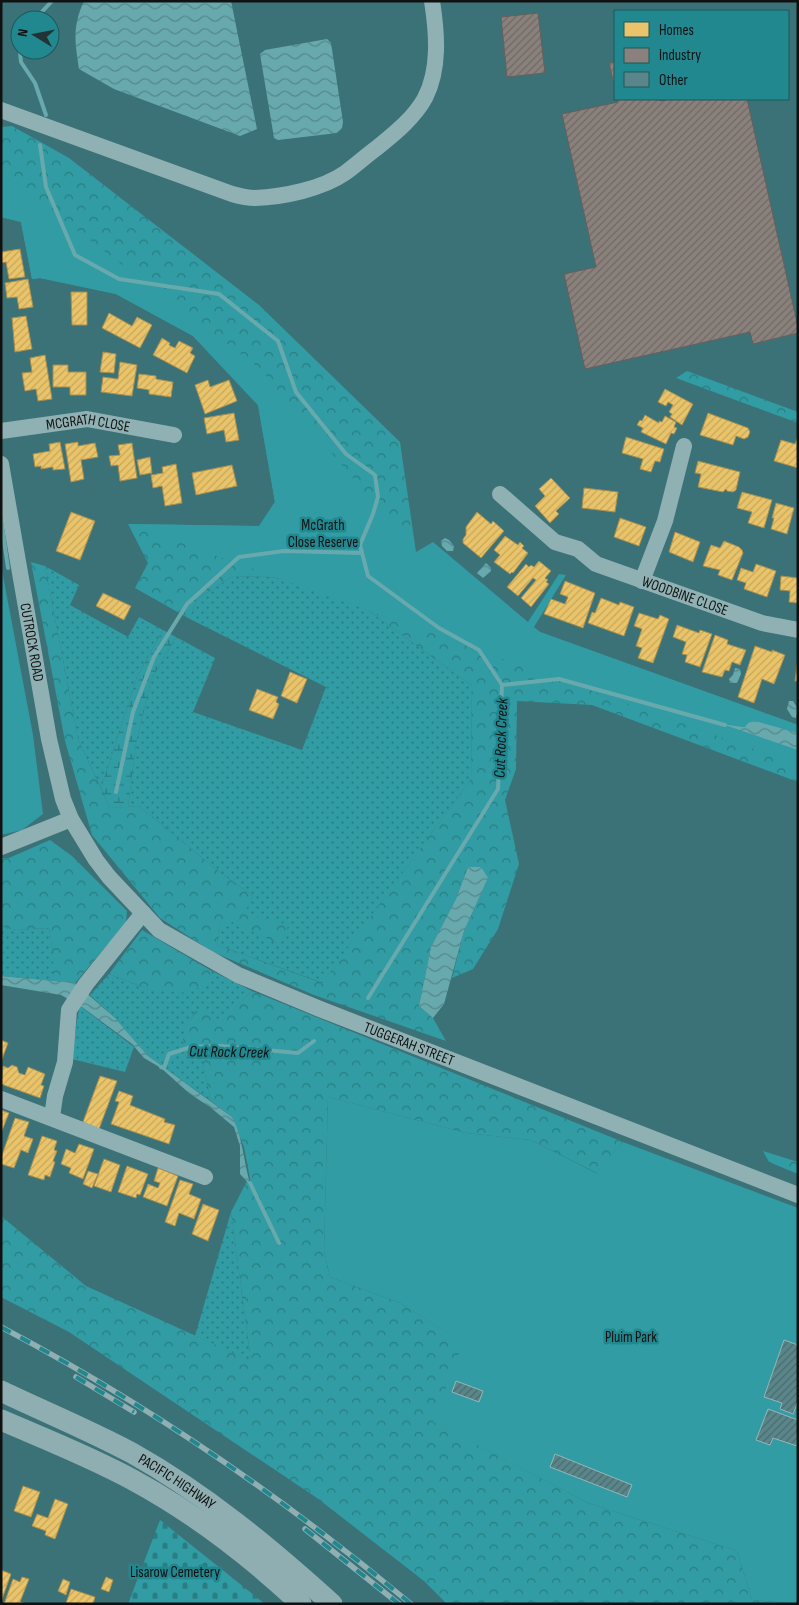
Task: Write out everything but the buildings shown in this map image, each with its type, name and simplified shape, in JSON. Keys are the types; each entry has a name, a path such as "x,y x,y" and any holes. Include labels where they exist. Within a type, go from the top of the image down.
{"main road":[{"name":"PACIFIC HIGHWAY","path":"1,1391 107,1440 157,1468 202,1497 244,1528 332,1604"},
{"name":"PACIFIC HIGHWAY","path":"1,1420 99,1463 172,1503 203,1524 275,1579 301,1604"}],"street":[{"path":"1,110 232,194 254,198 286,194 320,186 345,173 386,140 407,122 425,97 434,66 436,29 432,1"},
{"name":"MCGRATH CLOSE","path":"1,431 87,419 174,435"},
{"path":"642,581 665,521 684,446"},
{"name":"CUTROCK ROAD","path":"1,464 48,739 58,780 71,819"},
{"name":"WOODBINE CLOSE","path":"500,494 555,542 578,549 596,564 762,623 798,630"},
{"path":"1,847 71,819"},
{"name":"TUGGERAH STREET","path":"71,819 96,860 109,877 159,930 238,975 320,1009 798,1194"},
{"path":"52,1117 55,1096 65,1062 69,1010 86,984 143,913"},
{"path":"1,1099 205,1177"}],"green space":[{"path":"12,126 69,158 259,305 400,442 416,552 540,632 798,725 798,782 592,705 517,701 516,769 505,800 519,864 498,929 473,969 452,978 464,931 488,878 468,867 456,899 431,947 419,1006 433,1018 446,1041 314,995 213,952 160,918 92,835 65,741 31,562 45,566 78,739 110,808 139,806 217,870 253,896 244,914 289,925 277,943 230,921 219,926 217,945 322,983 471,779 472,686 350,597 325,585 269,577 233,576 196,600 190,619 135,588 148,563 128,524 259,526 275,502 258,405 193,336 116,294 40,278 32,279 21,222 1,217 1,127"},
{"name":"McGrath Close Reserve","path":"1,173 259,368 416,552 433,542 528,622 559,574 566,575 534,627 540,632 798,725 798,765 128,524 259,526 275,502 258,405 193,336 116,294 40,278 32,279 21,222 1,217"},
{"path":"687,371 798,412 798,423 676,378"},
{"path":"1,565 33,735 43,814 22,830 1,835"},
{"path":"45,566 79,585 70,605 128,637 139,617 163,630 137,677 101,788 78,739"},
{"path":"233,576 269,577 325,585 350,597 472,686 471,779 323,983 217,945 219,926 230,920 277,943 243,914 253,896 217,870 139,806 128,807 136,743 151,680 176,637 215,658 193,712 302,750 326,687 190,619 196,600"},
{"path":"163,630 176,637 151,680 136,743 128,807 110,808 101,788 137,677"},
{"path":"50,840 72,856 127,911 126,923 75,983 53,981 53,953 49,928 16,930 1,926 1,858 9,858"},
{"path":"1,926 16,930 49,928 53,953 53,981 1,976"},
{"path":"142,930 210,970 210,984 181,993 145,988 109,974"},
{"path":"210,970 252,991 216,1028 196,1011 190,1020 183,1039 202,1060 211,1101 147,1055 115,1018 90,995 109,974 145,988 210,984"},
{"path":"252,991 623,1142 597,1173 531,1140 466,1133 328,1097 324,1251 330,1277 400,1303 464,1343 434,1422 588,1503 737,1551 752,1600 797,1604 447,1604 424,1581 317,1498 69,1332 1,1297 1,1216 86,1286 251,1361 231,1212 247,1181 251,1184 244,1147 232,1117 211,1101 202,1060 186,1056 183,1039 185,1029 190,1020 201,1009 205,1007 216,1027"},
{"path":"80,1006 134,1047 125,1072 72,1059"},
{"name":"Pluim Park","path":"328,1097 466,1133 531,1140 596,1173 623,1142 798,1208 798,1604 752,1600 737,1551 588,1503 433,1422 463,1343 400,1303 330,1277 324,1251"},
{"path":"763,1151 798,1162 798,1174 769,1162"},
{"path":"231,1212 251,1361 195,1336"},
{"name":"Lisarow Cemetery","path":"160,1520 265,1604 128,1604"}],"water":[{"path":"84,1 231,1 257,129 240,136 114,89 79,69 76,51 76,27"},
{"path":"327,39 331,43 343,122 342,128 337,133 278,140 274,138 260,54 265,50"},
{"path":"445,538 454,546 453,551 447,551 442,546 441,541"},
{"path":"486,563 491,568 491,571 483,578 477,573"},
{"path":"735,668 740,669 741,674 737,683 730,683 729,679 733,675"},
{"path":"789,701 793,701 798,709 796,718 792,717 787,709"},
{"path":"755,721 798,733 798,750 722,724 745,727 748,723"},
{"path":"468,867 481,867 488,878 464,931 444,1004 433,1018 419,1006 431,947 456,899"},
{"path":"1,976 75,983 115,1018 147,1055 232,1117 239,1134 251,1186 240,1174 240,1146 234,1127 210,1107 190,1094 161,1068 144,1058 132,1044 82,1007 61,995 1,985"}],"waterway":[{"path":"44,10 52,1"},
{"path":"21,60 35,83 46,115"},
{"path":"40,145 46,187 75,255 119,279 219,294 278,341 296,392 346,454 375,475 378,497 360,545 368,576 439,628 479,650 502,685"},
{"path":"1,520 8,568"},
{"path":"116,792 133,712 154,657 187,604 239,557 284,551 362,553"},
{"name":"Cut Rock Creek","path":"368,998 498,789 502,685 559,679 725,725"},
{"name":"Cut Rock Creek","path":"161,1067 164,1068 169,1054 191,1047 220,1046 298,1053 314,1041"},
{"path":"250,1183 279,1243"}],"railway":[{"path":"1,1327 109,1388 213,1455 314,1527 411,1604"},
{"path":"76,1377 134,1412"},
{"path":"305,1529 399,1604"}]}
